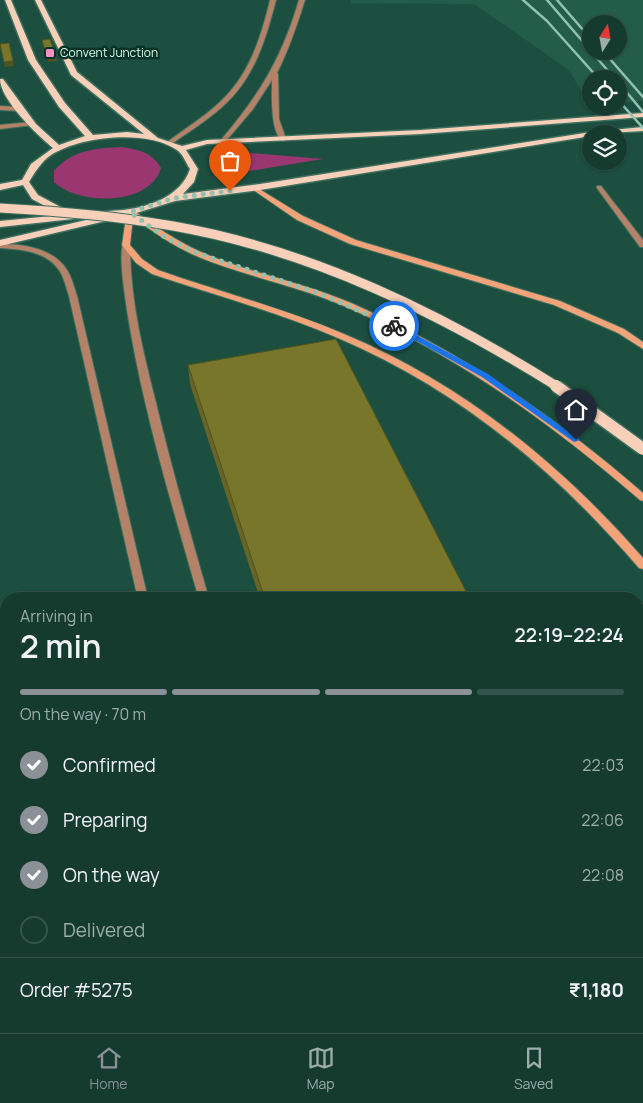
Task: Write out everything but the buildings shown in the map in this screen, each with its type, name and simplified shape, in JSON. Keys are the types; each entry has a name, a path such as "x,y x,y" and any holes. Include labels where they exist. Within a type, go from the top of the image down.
{"main road":[{"path":"8,0 32,60 62,105 91,138"},
{"path":"38,0 74,73 156,139"},
{"path":"0,81 31,124 45,139 58,148"},
{"path":"546,124 564,115 643,108"},
{"path":"181,149 207,142 546,124 643,115"},
{"path":"627,131 643,129"},
{"path":"71,216 35,197 26,182 29,172 39,159 58,148 91,138 131,135 156,139 181,149 194,169 190,182 174,198"},
{"path":"0,244 130,212 174,198 254,188 582,135"},
{"path":"627,139 643,137"},
{"path":"545,140 582,141"},
{"path":"0,187 26,182"},
{"path":"254,188 300,218 353,242 543,298 621,330 643,346"},
{"path":"0,208 100,213 174,225 247,243 350,277 425,309 497,346 573,395 643,449"},
{"path":"130,212 126,245 139,261 155,272 317,326 375,350 433,382 493,423 546,466 596,512 643,565"},
{"path":"0,224 130,212 166,238 197,253 345,304 442,351 529,405 576,440 643,498"}],"street":[{"path":"168,144 220,106 231,94 248,69 258,49 266,30 273,0"},
{"path":"223,141 275,74 287,47 302,0"},
{"path":"275,74 276,119 283,139"},
{"path":"0,108 20,109"},
{"path":"0,127 31,124"},
{"path":"600,186 643,245"},
{"path":"0,244 47,255 62,267 73,296 141,592"},
{"path":"126,245 125,276 141,357 162,449 202,592"}],"shaded area":[{"path":"350,0 643,0 643,101 627,102 627,70 582,70 582,92 569,70 474,4 351,3"},
{"path":"122,147 149,155 154,158 161,168 154,180 143,190 113,198 96,198 65,190 54,182 54,171 77,154 94,149"},
{"path":"213,150 323,159 225,175"}],"railway":[{"path":"523,0 547,21 591,70"},
{"path":"547,0 607,70"},
{"path":"557,0 582,29"},
{"path":"611,60 643,97"},
{"path":"627,93 643,112"},
{"path":"627,110 643,128"}],"way so far":[{"path":"230,191 174,198 130,212 166,238 197,253 316,292 394,326"}],"place":[{"name":"Convent Junction","path":"50,53"}],"route":[{"path":"394,326 485,376 529,405 576,440"}]}
